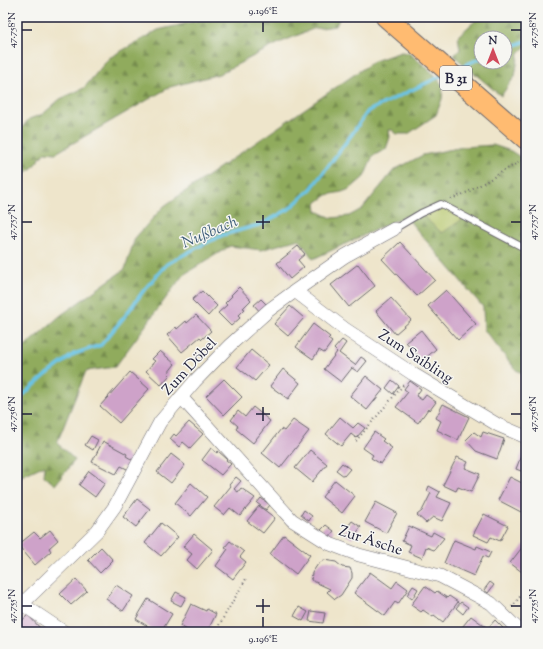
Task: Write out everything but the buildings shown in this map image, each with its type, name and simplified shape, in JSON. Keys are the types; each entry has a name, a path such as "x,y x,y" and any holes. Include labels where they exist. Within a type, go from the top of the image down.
{"main road":[{"name":"B 31","path":"386,17 526,139"}],"street":[{"name":"Zum Döbel","path":"20,606 97,531 118,500 160,422 181,397 230,345 269,310 294,291 345,256 394,229"},
{"name":"Zum Saibling","path":"294,291 345,329 413,374 498,425 526,437"},
{"name":"Zur Äsche","path":"181,397 292,520 330,544 359,556 440,576 491,603 521,632"},
{"path":"20,606 64,632"}],"lane":[{"name":"Zum Döbel","path":"394,229 441,204"},
{"path":"441,204 526,249"}],"path":[{"path":"441,204 468,192 526,158"},
{"path":"356,441 413,374"},
{"path":"215,632 246,579"},
{"path":"508,612 526,589"}],"green space":[{"path":"214,17 340,17 336,26 313,29 279,43 219,74 170,87 56,153 45,152 32,168 17,178 17,134 29,119 43,114 60,99 84,88 109,58 158,30"},
{"path":"483,17 526,17 526,46 519,53 515,76 501,96 453,55 460,50 458,36 475,21"},
{"path":"401,52 409,53 435,75 443,86 442,99 436,115 408,134 397,134 392,130 389,130 390,137 386,149 373,156 364,177 350,189 327,195 316,203 317,211 332,218 349,216 362,209 394,170 423,155 463,147 493,145 511,151 526,161 526,375 516,370 484,330 483,307 405,216 313,259 299,239 261,250 230,246 183,275 115,367 86,371 57,443 75,460 55,485 44,476 45,465 17,478 17,353 61,315 125,269 135,238 164,206 374,61"},
{"path":"441,206 463,219 442,233 423,216"}],"waterway":[{"name":"Nußbach","path":"513,46 526,41"},
{"name":"Nußbach","path":"456,69 473,62"},
{"name":"Nußbach","path":"17,405 20,398 46,375 74,354 101,345 144,290 167,264 223,235 262,224 289,209 311,189 368,111 443,75"}]}
